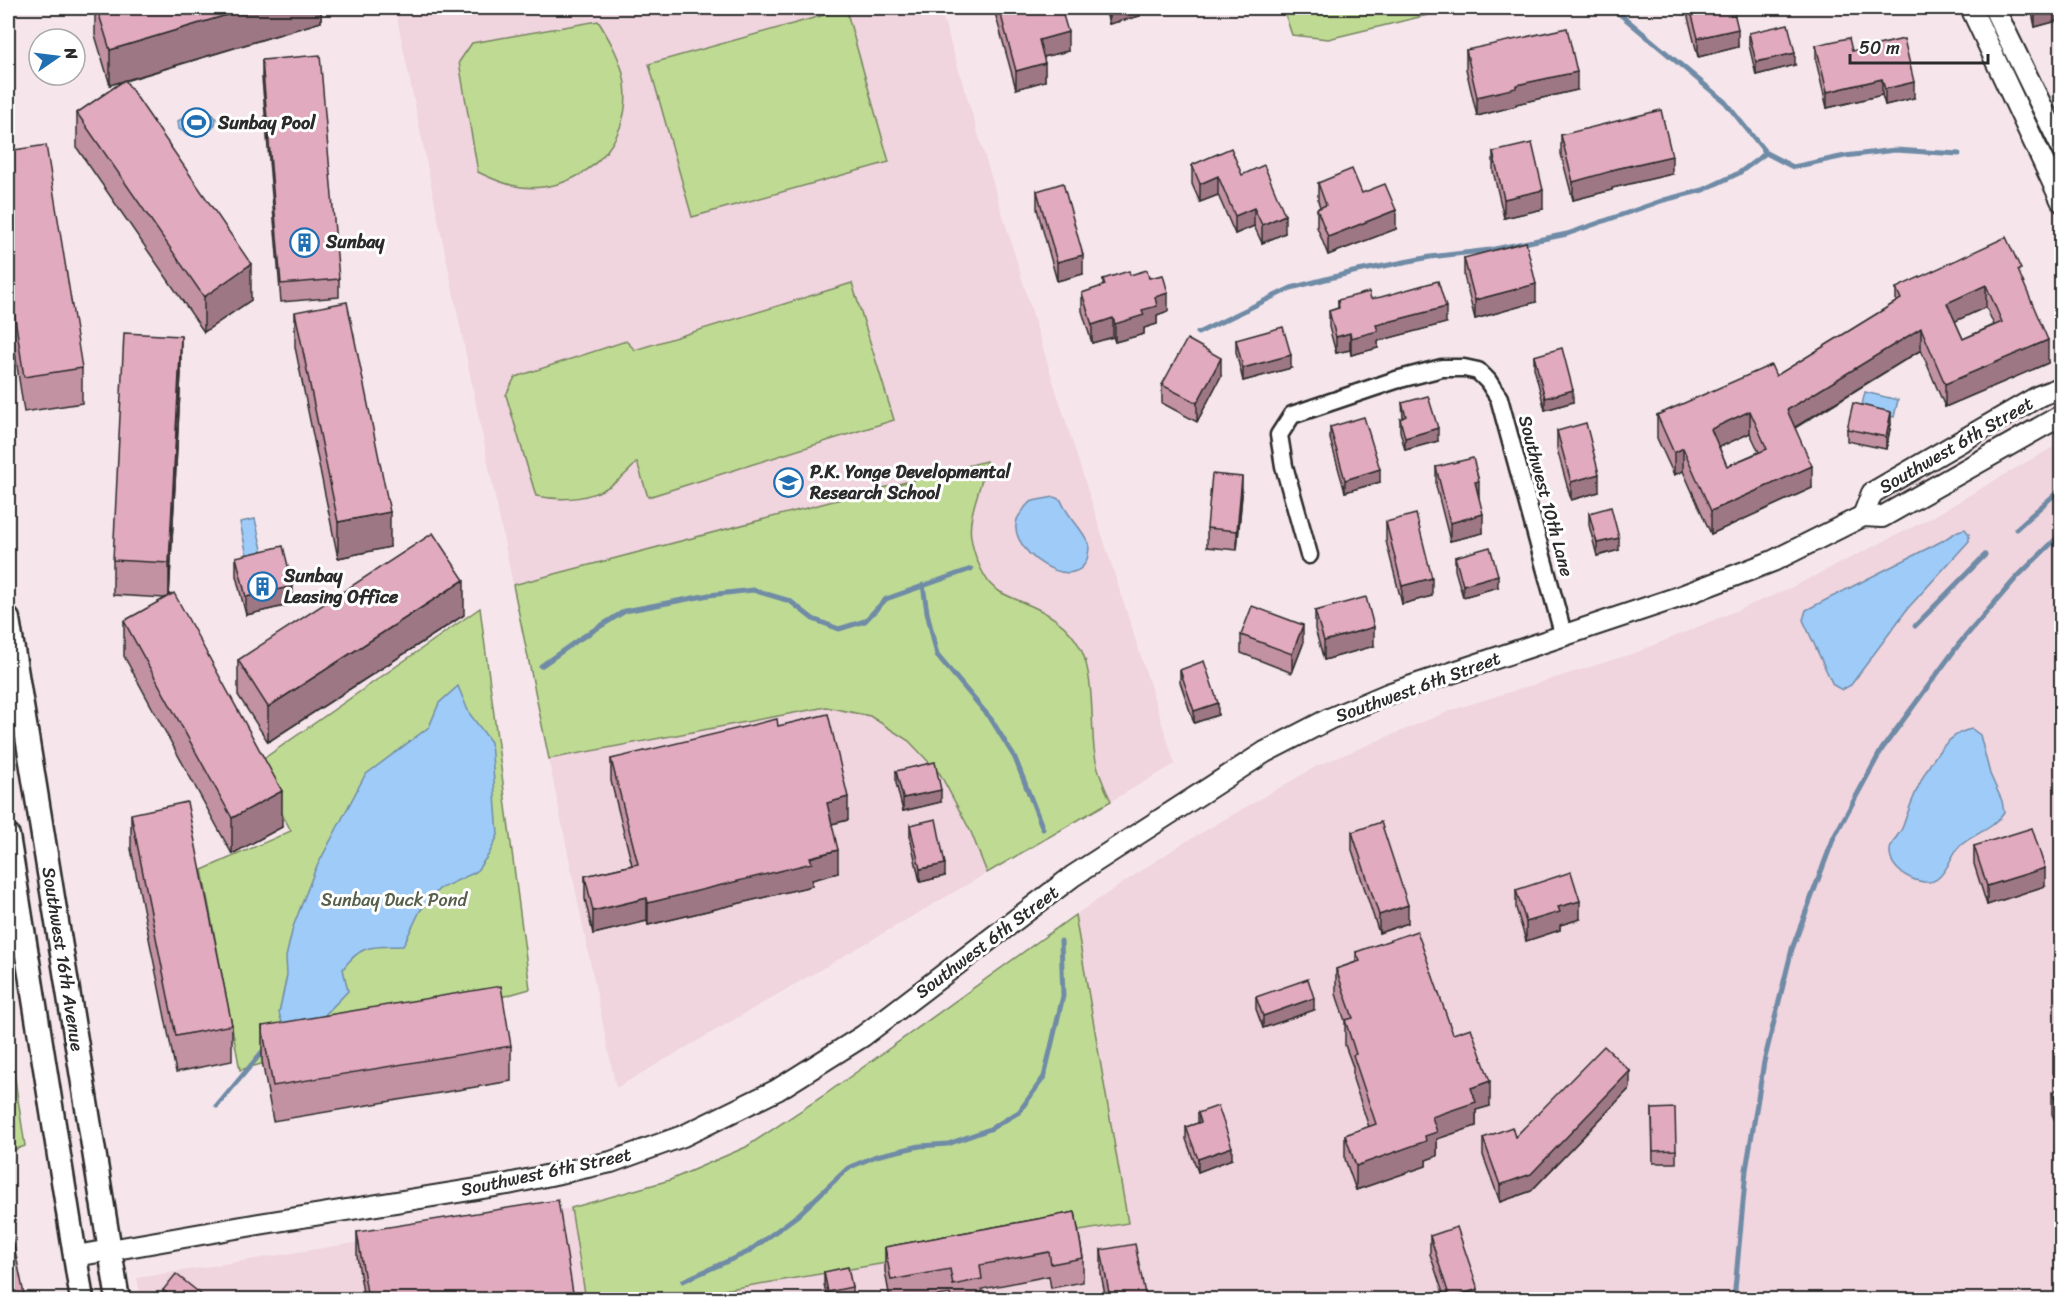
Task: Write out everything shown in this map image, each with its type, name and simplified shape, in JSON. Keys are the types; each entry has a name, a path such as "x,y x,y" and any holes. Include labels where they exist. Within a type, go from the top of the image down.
{"main road":[{"name":"Southwest 16th Avenue","path":"8,619 118,1299"},
{"name":"Southwest 16th Avenue","path":"8,836 82,1299"}],"street":[{"path":"1971,8 2061,202"},
{"path":"1994,8 2061,148"},
{"path":"2008,87 2028,79"},
{"name":"Southwest 10th Lane","path":"1309,555 1284,466 1279,435 1292,415 1396,380 1442,368 1464,368 1478,371 1499,398 1563,637"},
{"name":"Southwest 6th Street","path":"1863,516 1872,494 2039,396 2061,387"},
{"name":"Southwest 6th Street","path":"76,1256 508,1184 611,1162 683,1136 777,1090 862,1036 1073,876 1265,752 1329,719 1388,694 1676,598 1773,561 1863,516 1882,517 2061,415"}],"shaded area":[{"name":"P.K. Yonge Developmental Research School","path":"395,8 940,8 1052,378 1175,764 616,1088"},
{"path":"2061,443 2061,1299 669,1300 1128,1223 1075,915 1180,845 1317,766 1452,710 1635,653 1788,589 1929,519"},
{"path":"571,1208 586,1299 141,1300 137,1278"}],"green space":[{"path":"1283,8 1457,8 1328,39 1292,35"},
{"path":"846,9 889,162 692,217 649,64"},
{"path":"598,21 618,59 625,84 625,106 620,126 611,145 598,161 582,173 563,182 543,187 510,185 478,172 459,62 472,43"},
{"path":"852,283 894,420 648,497 637,462 615,482 592,494 566,499 536,496 506,395 515,377 626,341 635,350"},
{"path":"986,461 970,528 976,556 993,587 1056,620 1070,633 1081,649 1090,685 1095,756 1100,776 1111,801 987,873 971,832 940,774 909,741 870,716 826,707 549,759 513,585"},
{"name":"Sunbay Duck Pond","path":"480,608 530,989 240,1070 202,870 291,831 256,764"},
{"path":"1075,915 1128,1223 669,1299 586,1300 571,1208 670,1180 746,1147 823,1096"},
{"path":"8,1033 25,1146 8,1152"}],"water":[{"name":"Sunbay Pool","path":"194,112 212,113 216,119 212,128 197,129 189,135 179,129 178,121"},
{"path":"1865,392 1898,400 1894,417 1861,409"},
{"path":"1054,497 1061,500 1089,545 1085,564 1074,572 1060,572 1044,565 1030,554 1019,540 1016,525 1027,505 1034,501"},
{"path":"255,519 264,558 248,561 240,522"},
{"path":"1965,529 1969,534 1969,541 1908,608 1851,685 1842,690 1833,685 1803,620 1806,610"},
{"name":"Sunbay Duck Pond","path":"458,686 469,713 491,742 498,835 489,854 476,872 439,889 420,911 403,946 369,948 350,961 343,969 348,991 297,1044 283,1026 279,1013 287,975 286,957 293,927 315,870 365,775 429,727 439,703"},
{"path":"1972,729 1980,735 1990,774 2002,801 2004,813 1994,824 1960,846 1945,871 1937,879 1929,882 1915,880 1894,865 1890,855 1891,847 1903,826 1920,783 1937,754 1959,733"}],"building":[{"path":"97,8 250,8 110,50"},
{"path":"999,8 1061,8 1068,32 1039,40 1045,63 1016,71"},
{"path":"1690,8 1733,8 1738,29 1698,38"},
{"path":"1788,24 1795,53 1756,62 1749,33"},
{"path":"1567,28 1577,72 1516,85 1516,88 1477,97 1466,50"},
{"path":"1849,38 1852,51 1904,39 1914,82 1885,89 1882,79 1827,92 1816,45"},
{"name":"Sunbay","path":"320,55 339,279 281,284 262,60"},
{"path":"125,80 251,264 204,297 77,113"},
{"path":"1661,110 1672,156 1611,170 1573,182 1561,135"},
{"path":"1532,143 1543,190 1504,199 1493,152"},
{"path":"46,145 82,368 24,377 8,271 8,151"},
{"path":"1231,148 1242,175 1264,165 1285,215 1262,225 1254,208 1235,216 1218,176 1200,184 1192,165"},
{"path":"1352,169 1362,193 1385,184 1396,210 1328,237 1317,209 1326,205 1318,183"},
{"path":"1063,183 1083,255 1057,262 1037,191"},
{"path":"2006,237 2021,269 2018,270 2048,340 1945,384 1921,328 1787,410 1812,466 1711,511 1683,448 1674,453 1657,415 1771,365 1776,376 1901,299 1896,288","holes":["1986,285 2002,322 1963,339 1947,303","1750,411 1767,449 1727,466 1711,429"]},
{"path":"1526,242 1536,284 1475,300 1464,258"},
{"path":"1147,270 1149,278 1163,275 1168,293 1155,297 1157,306 1142,310 1144,315 1115,324 1113,318 1092,325 1082,293 1105,285 1103,279 1129,271 1130,275"},
{"path":"1438,281 1446,307 1376,325 1378,331 1351,338 1350,333 1336,337 1329,311 1339,308 1338,300 1369,292 1371,299"},
{"path":"347,302 390,512 338,522 295,312"},
{"path":"1283,327 1291,355 1243,368 1236,340"},
{"path":"124,333 181,336 169,563 113,560"},
{"path":"1187,339 1221,358 1197,403 1162,385"},
{"path":"1562,348 1573,390 1545,398 1534,356"},
{"path":"1428,396 1438,428 1405,438 1400,419 1406,416 1402,403"},
{"path":"1853,403 1891,412 1886,437 1847,429"},
{"path":"1364,417 1380,469 1345,480 1330,427"},
{"path":"1586,423 1599,474 1571,482 1557,431"},
{"path":"1473,458 1479,481 1475,482 1483,514 1450,523 1436,467"},
{"path":"1212,474 1242,477 1237,531 1207,528"},
{"path":"1611,507 1619,538 1597,543 1589,513"},
{"path":"1416,514 1432,578 1402,586 1386,522"},
{"path":"433,533 464,580 268,707 238,660"},
{"path":"283,546 293,586 246,597 236,557"},
{"path":"1490,547 1498,575 1463,585 1455,557"},
{"path":"174,593 282,791 232,818 124,621"},
{"path":"1366,597 1374,627 1324,641 1315,611"},
{"path":"1252,606 1303,625 1292,654 1241,635"},
{"path":"1204,661 1218,703 1194,711 1180,670"},
{"path":"828,714 848,797 827,803 838,850 810,857 812,863 648,903 647,898 593,911 585,876 638,864 611,759 777,719 778,726"},
{"path":"935,762 941,790 903,798 896,771"},
{"path":"187,802 232,1025 176,1036 131,814"},
{"path":"936,819 945,864 920,869 910,825"},
{"path":"1381,822 1408,905 1379,915 1352,832"},
{"path":"2032,828 2045,868 1987,886 1974,846"},
{"path":"1571,872 1580,901 1558,907 1560,912 1526,922 1516,890"},
{"path":"1417,931 1453,1034 1471,1028 1490,1081 1471,1088 1476,1102 1432,1117 1437,1132 1425,1136 1426,1141 1356,1166 1345,1135 1376,1124 1353,1055 1356,1054 1345,1020 1353,1018 1336,969 1360,961 1356,952"},
{"path":"1308,979 1314,998 1263,1016 1256,997"},
{"path":"501,986 511,1046 273,1086 262,1026"},
{"path":"1604,1046 1630,1071 1531,1174 1500,1185 1483,1138 1512,1127 1515,1137"},
{"path":"2061,1046 2061,1068 2053,1050"},
{"path":"2061,1087 2061,1111 2052,1092"},
{"path":"1218,1106 1232,1147 1198,1159 1186,1127 1201,1122 1198,1113"},
{"path":"1675,1108 1676,1150 1653,1151 1652,1109"},
{"path":"558,1200 574,1299 368,1299 357,1232"},
{"path":"1075,1212 1083,1258 1051,1264 1049,1252 980,1265 982,1279 953,1285 950,1269 891,1280 885,1247"},
{"path":"8,1217 25,1299 8,1299"},
{"path":"1457,1227 1478,1289 1450,1298 1430,1236"},
{"path":"1135,1244 1146,1299 1102,1299 1110,1298 1101,1250"},
{"path":"848,1267 852,1287 828,1292 824,1272"},
{"path":"176,1274 207,1299 175,1299 163,1290"}],"waterway":[{"path":"1615,10 1725,102 1766,153 1793,167 1845,156 1895,150 1959,154"},
{"path":"1198,333 1291,288 1353,272 1430,257 1490,250 1567,234 1664,200 1703,190 1739,173 1766,153"},
{"path":"2016,529 2062,488"},
{"path":"1734,1300 1746,1170 1764,1062 1792,949 1834,837 1882,749 1959,644 2017,577 2062,533"},
{"path":"1915,626 1985,555"},
{"path":"541,666 625,611 709,595 753,590 790,601 813,619 839,629 865,621 886,599 971,569"},
{"path":"923,585 937,655 991,719 1015,758 1043,829"},
{"path":"683,1281 748,1252 798,1215 848,1168 876,1156 920,1146 948,1144 990,1129 1019,1112 1044,1077 1063,996 1061,941"},
{"path":"217,1106 267,1046"}],"place":[{"name":"Sunbay Pool","path":"197,123"},
{"name":"Sunbay","path":"305,242"},
{"name":"P.K. Yonge Developmental Research School","path":"789,482"},
{"name":"Sunbay Leasing Office","path":"263,586"}]}
